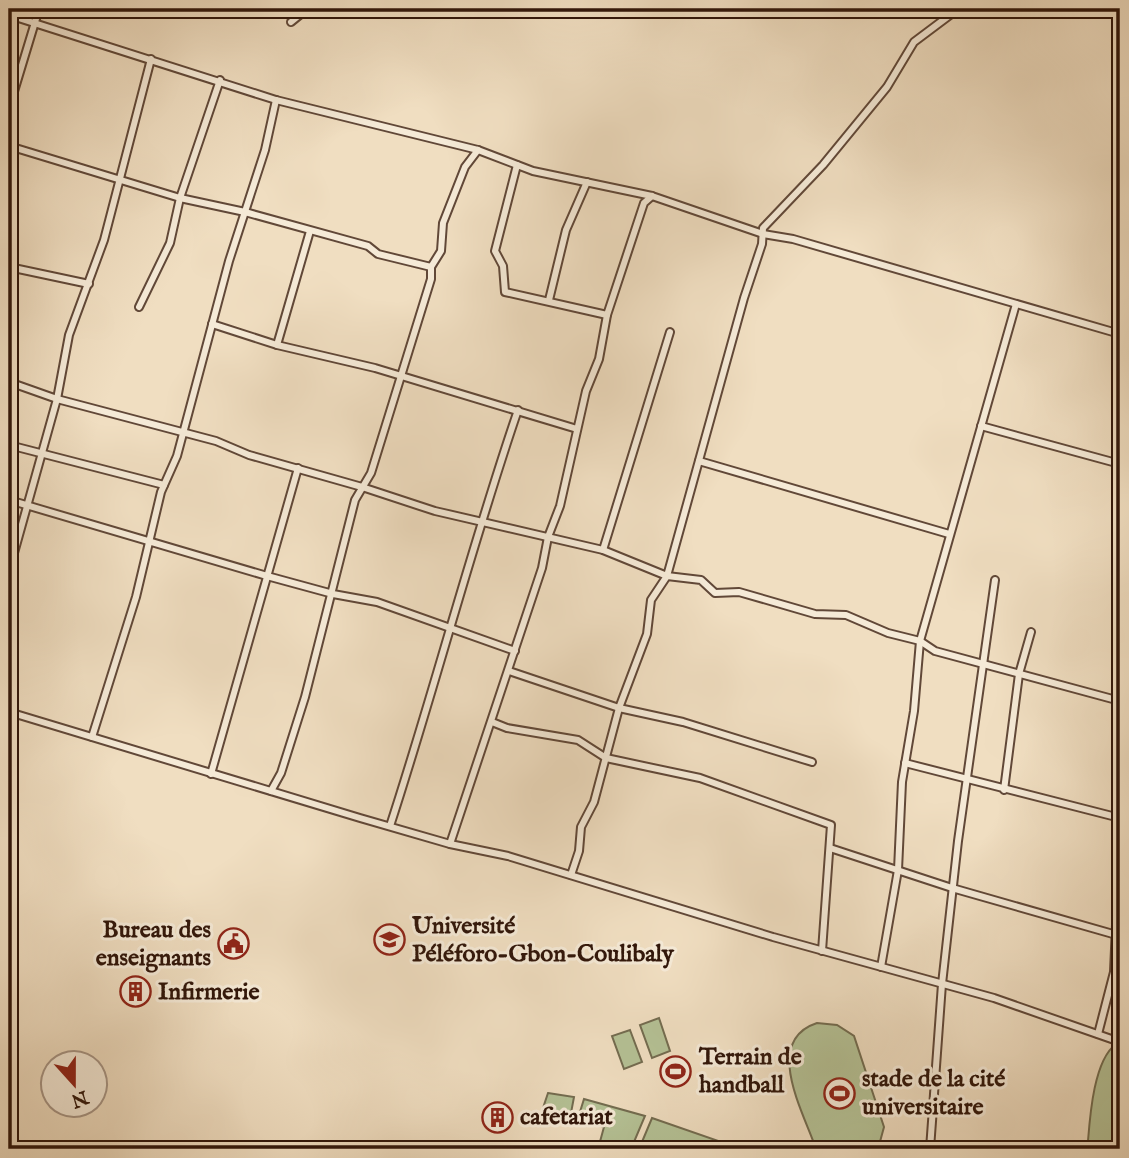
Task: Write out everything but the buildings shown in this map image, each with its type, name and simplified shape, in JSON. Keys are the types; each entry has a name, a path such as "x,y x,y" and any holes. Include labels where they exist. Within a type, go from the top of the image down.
{"street":[{"path":"9,108 12,85 39,9"},
{"path":"291,22 307,9"},
{"path":"572,874 579,851 581,827 594,802 619,708 647,634 651,600 667,576 763,228 822,165 887,88 914,42 958,9"},
{"path":"9,15 276,100 478,150 517,165 652,196 763,234 793,239 1120,334"},
{"path":"9,571 57,399 69,335 104,240 151,59"},
{"path":"139,307 170,243 180,198 220,80"},
{"path":"92,737 136,597 164,485 177,456 212,324 265,150 276,100"},
{"path":"9,146 180,198 245,212 431,267"},
{"path":"271,791 281,773 305,697 355,500 371,473 431,279 431,267 441,251 443,223 465,167 478,150"},
{"path":"517,165 495,251 503,265 505,292 607,315"},
{"path":"549,300 566,230 587,182"},
{"path":"450,844 542,568 548,537 560,506 586,391 599,359 607,315 644,203 652,196"},
{"path":"277,345 310,231"},
{"path":"9,267 89,284"},
{"path":"881,967 898,870 905,763 920,641 1016,304"},
{"path":"212,324 277,345 401,377 577,429"},
{"path":"603,550 670,332"},
{"path":"9,382 57,399 181,434 216,441 249,456 362,486 481,524 603,550 667,576 701,580 715,593 739,592 815,614 846,615 888,633 920,641 935,651 1120,701"},
{"path":"390,826 518,410"},
{"path":"982,426 1120,464"},
{"path":"9,445 164,485"},
{"path":"699,461 949,534"},
{"path":"211,774 298,468"},
{"path":"9,500 267,576 332,594 377,602 515,652"},
{"path":"930,1149 952,888 995,580"},
{"path":"1004,790 1019,674 1031,632"},
{"path":"509,671 619,708 682,722 812,762"},
{"path":"9,712 450,844 572,874 822,951 942,984 1120,1042"},
{"path":"492,722 508,728 578,740 606,758 700,778 831,825 822,951"},
{"path":"905,763 967,776 1004,790 1120,817"},
{"path":"1098,1034 1114,972 1120,832"},
{"path":"830,848 952,888 1117,934"}],"green space":[{"path":"659,1018 670,1051 652,1058 640,1025"},
{"name":"stade de la cité universitaire","path":"817,1023 837,1025 854,1036 884,1127 878,1149 816,1149 791,1079 789,1061 792,1045 801,1032"},
{"path":"630,1030 642,1062 624,1069 612,1036"},
{"path":"1116,1044 1120,1045 1120,1149 1096,1148 1088,1141 1094,1089 1103,1062"},
{"path":"548,1093 574,1097 571,1113 562,1112 561,1116 548,1114 545,1124 538,1123"},
{"path":"584,1099 645,1116 631,1149 598,1149 604,1127 595,1124 596,1119 579,1115"},
{"path":"652,1118 730,1145 728,1149 639,1149"}],"place":[{"name":"Université Péléforo-Gbon-Coulibaly","path":"389,940"},
{"name":"Bureau des enseignants","path":"234,944"},
{"name":"Infirmerie","path":"135,992"},
{"name":"Terrain de handball","path":"676,1071"},
{"name":"stade de la cité universitaire","path":"839,1093"},
{"name":"cafetariat","path":"497,1117"}]}
